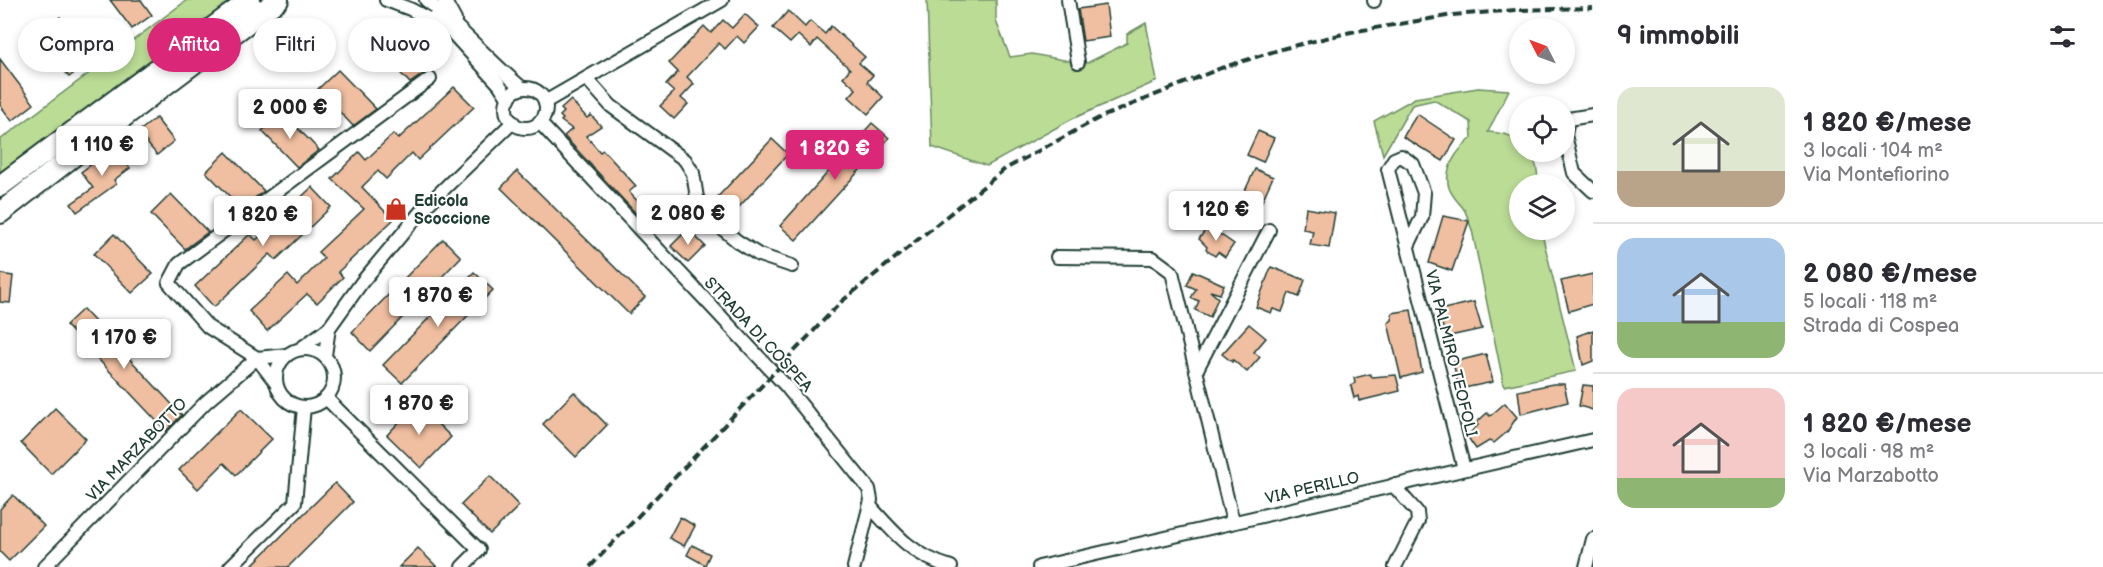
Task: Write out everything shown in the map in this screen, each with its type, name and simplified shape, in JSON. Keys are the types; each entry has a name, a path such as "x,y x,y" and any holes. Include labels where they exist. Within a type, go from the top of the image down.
{"main road":[{"path":"0,186 249,0"},
{"path":"0,213 278,0"}],"street":[{"path":"386,0 455,29"},
{"path":"425,0 522,88"},
{"path":"444,0 455,29 509,99"},
{"path":"545,102 722,0"},
{"path":"1068,0 1078,62"},
{"path":"300,349 317,351 324,355 331,363 334,372 332,390 326,398 320,403 304,407 286,400 257,358 208,327 169,283 179,264 430,79"},
{"path":"587,79 611,106 685,160 693,173 697,198 711,219 736,241 759,255 792,266"},
{"path":"522,88 539,92 545,102 545,113 539,122 529,127 513,122 507,108 509,99 522,88"},
{"path":"1593,115 1568,119 1565,135 1574,173 1593,191"},
{"path":"257,358 287,355 300,349 329,328 362,282 423,209 513,122"},
{"name":"STRADA DI COSPEA","path":"539,122 786,386 869,489 870,506"},
{"name":"VIA PALMIRO TEOFOLI","path":"1408,246 1422,218 1424,193 1413,164 1401,156 1394,159 1388,169 1464,469"},
{"path":"1196,371 1269,230"},
{"path":"1057,257 1154,258 1172,272 1233,522"},
{"path":"324,355 329,328"},
{"path":"276,383 279,365 287,355"},
{"name":"VIA MARZABOTTO","path":"44,567 206,402 257,358"},
{"path":"326,398 479,550 462,567"},
{"path":"230,567 295,503 304,407"},
{"name":"VIA PERILLO","path":"1039,567 1593,440"},
{"path":"1394,485 1417,512 1418,521 1395,567"},
{"path":"854,567 870,506"},
{"path":"870,506 903,543 931,561 951,567"},
{"path":"1586,567 1593,539"}],"green space":[{"path":"187,0 238,0 214,18 163,18"},
{"path":"927,0 996,0 996,21 1010,57 1032,54 1085,64 1127,43 1127,34 1146,23 1157,81 1072,119 987,166 932,147"},
{"path":"147,30 147,68 0,179 0,140 91,72 135,72 135,39"},
{"path":"1478,88 1509,90 1488,132 1509,136 1509,162 1534,162 1538,174 1509,174 1509,240 1543,240 1576,371 1504,386 1472,230 1464,210 1450,191 1448,181 1448,173 1453,160 1472,138 1471,122 1434,100 1412,105 1383,155 1374,121 1415,98"}],"building":[{"path":"110,0 141,0 152,15 135,27 135,18 124,18"},
{"path":"1106,5 1110,37 1083,41 1078,9"},
{"path":"788,11 805,27 810,21 825,34 831,26 865,57 859,63 873,75 867,82 883,97 868,114 849,97 856,89 843,77 850,69 817,39 811,47 798,35 790,43 773,28"},
{"path":"745,14 759,27 744,43 737,36 725,49 719,43 687,77 694,84 681,98 688,104 674,119 660,106 674,92 666,85 678,72 669,63 704,26 711,33 723,20 732,28"},
{"path":"0,59 34,104 12,121 0,105"},
{"path":"338,70 376,109 353,126 318,89"},
{"path":"65,72 76,72 69,77"},
{"path":"399,72 426,72 410,83"},
{"path":"454,87 474,107 418,160 412,153 386,179 378,171 362,187 393,220 338,272 343,277 317,303 307,294 267,331 249,311 288,275 297,285 324,258 318,252 364,209 332,179 359,152 366,160 393,134 398,139"},
{"path":"571,100 587,118 591,115 601,126 586,136 600,152 603,150 636,186 629,192 639,203 646,220 643,221 564,136 572,129 561,121 563,119 560,116 564,112 561,109"},
{"path":"282,112 319,150 297,167 262,131"},
{"path":"1417,114 1456,140 1443,161 1403,137"},
{"path":"156,118 174,141 157,155 138,132"},
{"path":"872,123 889,138 796,240 780,226"},
{"path":"1258,131 1274,138 1263,162 1247,155"},
{"path":"772,139 788,154 726,221 711,204"},
{"path":"115,147 130,168 114,180 116,184 77,212 71,204 93,188 81,172"},
{"path":"226,152 264,191 241,208 206,172"},
{"path":"1255,169 1273,177 1256,214 1238,206"},
{"path":"517,171 645,297 629,314 501,188"},
{"path":"312,187 331,207 276,260 270,254 214,307 195,286 250,234 256,240"},
{"path":"171,194 208,232 185,249 151,214"},
{"path":"1306,208 1335,213 1329,248 1310,245 1313,231 1303,229"},
{"path":"1443,216 1469,221 1452,271 1429,263"},
{"path":"1208,226 1234,244 1225,257 1218,252 1215,256 1206,250 1207,247 1199,239"},
{"path":"688,229 705,246 688,263 671,246"},
{"path":"114,234 153,274 132,293 94,254"},
{"path":"443,239 461,257 370,351 352,332"},
{"path":"1271,267 1305,280 1299,297 1289,293 1282,312 1273,309 1271,313 1256,307"},
{"path":"1193,271 1224,285 1220,294 1210,291 1218,298 1210,317 1195,310 1199,301 1191,298 1196,289 1187,285"},
{"path":"474,272 493,290 402,383 383,365"},
{"path":"0,274 13,276 10,303 0,302"},
{"path":"1593,274 1593,304 1569,311 1561,281"},
{"path":"1474,302 1482,329 1445,337 1439,310"},
{"path":"83,309 182,415 166,431 66,325"},
{"path":"1411,310 1422,372 1401,378 1388,323 1392,320 1392,313"},
{"path":"1249,324 1266,338 1254,352 1260,357 1247,372 1222,354"},
{"path":"1593,330 1593,361 1583,365 1577,336"},
{"path":"1486,354 1493,382 1459,389 1453,362"},
{"path":"1370,374 1372,377 1396,375 1400,391 1359,401 1358,396 1354,398 1351,386 1355,383 1354,378"},
{"path":"1564,384 1568,402 1521,414 1518,391"},
{"path":"1583,385 1593,386 1593,410 1579,406"},
{"path":"574,392 607,425 576,457 543,424"},
{"path":"417,403 451,437 421,468 387,435"},
{"path":"1505,403 1517,417 1507,432 1494,443 1489,441 1476,449 1467,436 1487,413 1490,416"},
{"path":"55,408 86,439 51,474 21,443"},
{"path":"241,409 272,439 236,475 224,463 198,489 179,470"},
{"path":"490,476 519,506 490,534 461,505"},
{"path":"335,483 353,502 288,567 250,567"},
{"path":"13,495 44,526 9,561 0,552 0,509"},
{"path":"680,517 695,526 684,546 669,538"},
{"path":"692,545 710,554 705,565 687,555"},
{"path":"418,548 437,567 399,567"}],"railway":[{"path":"590,567 841,302 1005,169 1099,118 1221,68 1285,48 1351,32 1453,15 1593,8"}],"place":[{"name":"Edicola Scoccione","path":"396,209"}]}
